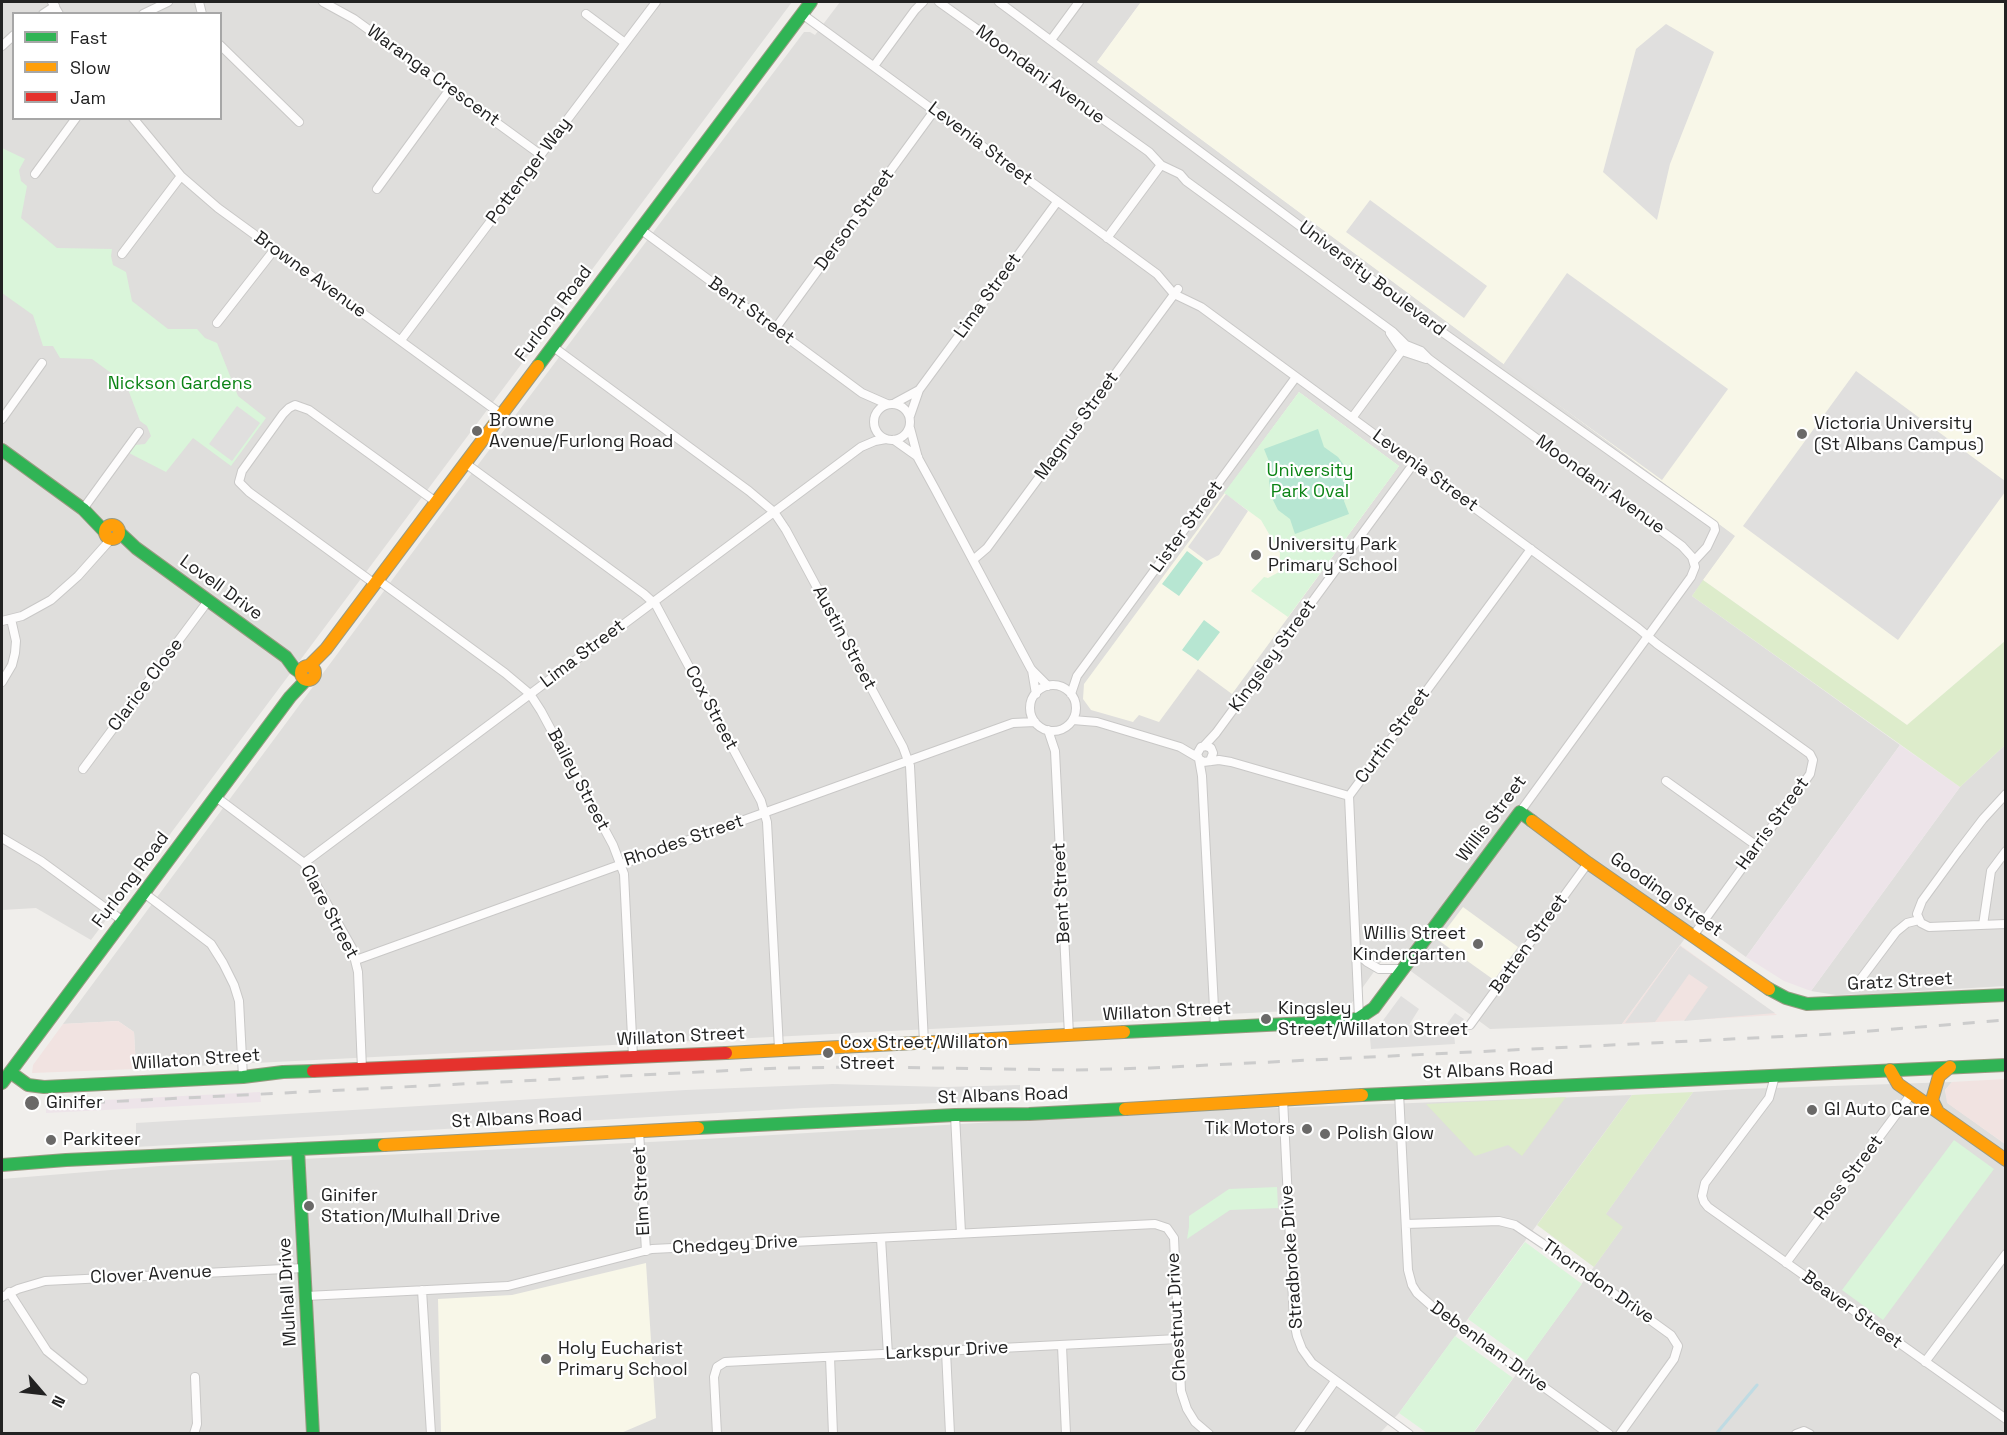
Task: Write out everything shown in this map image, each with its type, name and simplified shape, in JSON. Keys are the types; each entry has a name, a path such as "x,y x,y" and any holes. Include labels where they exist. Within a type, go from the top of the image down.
{"main road":[{"name":"Furlong Road","path":"2,1083 290,697 306,672 377,582 812,2"},
{"name":"Lovell Drive","path":"2,450 87,513 111,534 136,548 286,657 294,668 306,672"},
{"name":"Gooding Street","path":"1520,812 1588,863 1770,990 1796,1002"},
{"name":"Willis Street","path":"1359,1018 1374,1008 1520,812"},
{"name":"Gratz Street","path":"1796,1002 1823,1004 2006,995"},
{"name":"Willaton Street","path":"10,1072 28,1085 37,1087 243,1077 283,1072 1347,1021 1359,1018"},
{"name":"St Albans Road","path":"2,1165 955,1115 1029,1114 1399,1093 2006,1065"},
{"path":"1937,1110 1932,1100 1938,1076 1950,1067"},
{"path":"1890,1070 1898,1084 2006,1160"},
{"name":"Mulhall Drive","path":"298,1149 313,1434"}],"street":[{"path":"147,12 168,2"},
{"name":"Waranga Crescent","path":"323,2 354,19 541,155"},
{"name":"Pottenger Way","path":"401,340 656,2"},
{"path":"874,66 923,2"},
{"name":"Moondani Avenue","path":"939,2 1149,152 1159,168 1175,171 1398,336 1404,348 1421,351 1429,360 1682,546 1694,561"},
{"name":"University Boulevard","path":"999,2 1445,334 1714,525 1707,547 1694,561"},
{"path":"1051,40 1079,2"},
{"path":"586,14 625,43"},
{"name":"Levenia Street","path":"802,14 1057,202 1157,274 1167,278 1176,291 1194,298 1201,307 1648,637"},
{"path":"222,47 299,122"},
{"path":"377,189 450,89"},
{"name":"Derson Street","path":"775,329 934,111"},
{"path":"35,174 75,120"},
{"name":"Browne Avenue","path":"136,120 181,176 218,208 501,414"},
{"path":"1107,238 1159,168"},
{"path":"122,254 181,176"},
{"name":"Lima Street","path":"910,416 919,390 1057,202"},
{"name":"Bent Street","path":"640,230 862,393 871,404 875,419"},
{"path":"217,323 274,250"},
{"name":"Magnus Street","path":"973,560 987,548 1176,291"},
{"name":"Austin Street","path":"552,346 774,512 785,529 908,760 924,1042"},
{"path":"1352,418 1404,348"},
{"path":"2,418 42,363"},
{"name":"Lister Street","path":"1071,694 1077,676 1296,377"},
{"name":"Lima Street","path":"891,404 919,390"},
{"name":"Bent Street","path":"862,393 891,404"},
{"path":"918,458 878,433 875,419 882,406 891,404 904,407 910,416 910,428 918,458 1031,669 1036,694"},
{"name":"Bailey Street","path":"436,502 309,410 295,405 283,414 242,471 239,482 249,492 505,673 530,694 621,863 624,874 633,1057"},
{"name":"Lima Street","path":"861,447 870,434 875,419"},
{"path":"890,440 904,436 910,428"},
{"path":"87,513 139,432"},
{"name":"Lima Street","path":"304,862 861,447 875,441 890,440"},
{"name":"Cox Street","path":"465,463 652,602 761,801 765,813 779,1049"},
{"name":"Kingsley Street","path":"1202,776 1216,732 1414,463"},
{"path":"2,682 12,665 16,641 6,620 37,608 58,595 78,576 111,534"},
{"name":"Curtin Street","path":"1359,1018 1349,796 1530,549"},
{"path":"1648,637 1691,578 1695,567 1694,561"},
{"name":"Clarice Close","path":"83,769 208,601"},
{"name":"Willis Street","path":"1520,812 1648,637"},
{"name":"Harris Street","path":"1648,637 1810,754 1813,760 1810,774 1693,936"},
{"path":"1031,669 1048,686"},
{"name":"Lister Street","path":"1061,687 1077,676"},
{"path":"1048,686 1061,687 1071,694 1075,701 1076,709 1073,720 1060,730 1048,730 1035,722 1030,708 1036,694 1048,686"},
{"name":"Rhodes Street","path":"1013,723 1030,708"},
{"path":"1076,709 1097,722"},
{"path":"1073,720 1097,722 1349,796"},
{"name":"Rhodes Street","path":"356,960 1013,723 1035,722"},
{"name":"Bent Street","path":"1048,730 1055,752 1069,1035"},
{"name":"Bent Street","path":"1055,752 1060,730"},
{"path":"1180,747 1203,762 1208,753"},
{"name":"Kingsley Street","path":"1198,758 1202,776 1215,1027"},
{"path":"1665,781 1757,846"},
{"path":"2006,794 1983,819 1922,901 1917,914 1918,920 1924,926 1929,927 2006,924"},
{"name":"Clare Street","path":"216,797 304,862 347,939 356,960 363,1069"},
{"path":"2,837 40,861 123,921"},
{"path":"1983,925 1991,871 2006,851"},
{"name":"Batten Street","path":"1470,1025 1588,863"},
{"path":"144,893 211,944 223,963 239,1001 243,1077"},
{"path":"1860,980 1896,932 1907,923 1918,920"},
{"path":"1357,953 1380,969 1402,969"},
{"name":"Beaver Street","path":"1775,1076 1769,1098 1705,1183 1702,1198 1707,1206 2006,1419"},
{"name":"Debenham Drive","path":"1399,1093 1409,1277 1417,1293 1422,1299 1610,1434"},
{"name":"Ross Street","path":"1786,1263 1912,1093"},
{"name":"Stradbroke Drive","path":"1283,1099 1295,1329 1302,1349 1306,1356 1335,1381 1409,1434"},
{"path":"955,1115 961,1233"},
{"name":"Elm Street","path":"639,1131 646,1251"},
{"name":"Thorndon Drive","path":"1406,1224 1499,1221 1515,1225 1565,1258 1671,1335 1678,1346 1674,1359 1620,1434"},
{"name":"Chedgey Drive","path":"306,1296 508,1287 646,1251 1155,1224 1167,1228"},
{"name":"Chestnut Drive","path":"1167,1228 1174,1238 1181,1391 1187,1409 1195,1422 1209,1434"},
{"path":"881,1238 888,1354"},
{"path":"1925,1362 2006,1254"},
{"name":"Clover Avenue","path":"5,1295 33,1283 45,1281 304,1268"},
{"path":"422,1290 431,1434"},
{"path":"5,1295 47,1351 83,1380"},
{"name":"Larkspur Drive","path":"717,1434 714,1381 717,1367 725,1362 1178,1340"},
{"path":"1062,1346 1066,1434"},
{"path":"946,1351 950,1434"},
{"path":"830,1358 833,1434"},
{"path":"194,1434 197,1424 195,1377"},
{"path":"1298,1434 1335,1381"},
{"path":"1798,1432 1810,1434"}],"shaded area":[{"path":"2,2 792,2 91,940 36,908 2,910"},
{"path":"840,2 1141,2 1097,62 1736,536 1692,596 1900,745 1746,957 1697,922 1622,1024 1490,1029 1393,958 1383,959 1348,1008 136,1069 134,1032 118,1021 63,1024 441,514 804,32 815,35"},
{"name":"Victoria University (St Albans Campus)","path":"1141,2 2005,2 2005,641 1907,725 1703,580 1735,536 1097,62"},
{"path":"1666,24 1714,52 1670,164 1657,220 1603,172 1636,49"},
{"path":"1370,200 1487,286 1464,318 1346,232"},
{"path":"1567,273 1728,389 1662,480 1503,365"},
{"path":"1856,371 2005,481 2005,492 1898,640 1743,526"},
{"name":"University Park Primary School","path":"1299,392 1399,466 1232,694 1198,669 1159,722 1139,715 1133,722 1091,710 1083,699 1084,684"},
{"path":"237,406 260,423 232,461 209,444"},
{"path":"1226,494 1248,511 1219,555 1207,561 1188,547"},
{"path":"1900,745 1960,787 1811,991 1784,981 1746,957"},
{"path":"2005,745 2005,986 1836,995 1811,991 1960,787"},
{"name":"Willis Street Kindergarten","path":"1463,907 1518,947 1494,980 1438,940"},
{"path":"1680,945 1777,1015 1622,1024"},
{"path":"1680,946 1775,1013 1684,1021 1708,987 1689,974 1655,1022 1625,1023"},
{"path":"1401,996 1419,1009 1409,1025 1435,1023 1435,1029 1443,1029 1455,1013 1464,1019 1454,1033 1455,1044 1371,1049 1370,1038"},
{"path":"118,1021 134,1032 136,1069 32,1073 33,1065 63,1024"},
{"path":"2005,1079 2005,1144 1947,1103 1945,1090 1952,1082"},
{"path":"1952,1082 1945,1090 1948,1103 2005,1144 2005,1433 1473,1434 1622,1228 1605,1215 1693,1092"},
{"path":"833,1084 945,1087 1020,1085 1020,1100 804,1108 136,1147 136,1123 686,1090"},
{"path":"260,1092 261,1102 46,1113 46,1103"},
{"path":"1632,1095 1399,1413 1380,1433 2,1434 2,1179 159,1166 670,1141 1167,1112"},
{"name":"Holy Eucharist Primary School","path":"646,1263 656,1418 621,1433 441,1433 438,1299 512,1295"}],"green space":[{"name":"Nickson Gardens","path":"2,148 25,159 19,170 21,181 27,186 21,218 57,248 112,249 113,265 126,272 132,301 168,329 197,329 205,338 217,343 238,396 266,418 231,466 193,438 166,472 129,453 135,445 145,444 151,436 147,426 140,421 126,384 92,359 60,358 53,346 43,346 33,315 2,293"},
{"name":"University Park Oval","path":"1299,392 1399,466 1288,617 1251,591 1264,577 1268,578 1279,572 1280,553 1261,520 1224,493"},
{"path":"1318,429 1324,447 1338,457 1346,468 1349,482 1344,501 1349,514 1295,534 1290,519 1278,510 1271,496 1269,481 1272,469 1264,449"},
{"path":"1187,551 1203,563 1179,596 1162,584"},
{"path":"1703,580 1907,725 2005,641 2005,745 1960,787 1692,596"},
{"path":"1204,620 1220,632 1198,661 1182,650"},
{"path":"1693,1092 1606,1214 1623,1227 1594,1267 1537,1225 1632,1095"},
{"path":"1566,1097 1522,1156 1508,1145 1475,1156 1426,1104"},
{"path":"1954,1140 1994,1169 1883,1320 1842,1290"},
{"path":"1277,1187 1278,1208 1230,1210 1187,1239 1189,1216 1229,1189"},
{"path":"1525,1242 1582,1284 1526,1361 1468,1319"},
{"path":"1455,1336 1513,1378 1473,1433 1427,1433 1399,1413"}],"waterway":[{"path":"1716,1434 1757,1385"}],"railway":[{"path":"45,1105 779,1068 1075,1070 1150,1068 1833,1034 2006,1020"}],"traffic: fast":[{"path":"538,366 811,2"},
{"path":"2,450 83,509 105,532"},
{"path":"119,532 136,548 286,657 301,673"},
{"path":"2,1083 290,697 306,680"},
{"path":"1124,1032 1347,1021 1359,1018 1374,1008 1520,812 1532,821"},
{"path":"1769,989 1786,998 1807,1004 2006,995"},
{"path":"1362,1095 2006,1065"},
{"path":"10,1072 28,1085 44,1087 243,1077 313,1071"},
{"path":"698,1128 1125,1109"},
{"path":"2,1165 384,1145"},
{"path":"298,1149 313,1434"}],"traffic: slow":[{"path":"309,666 326,649 538,366"},
{"path":"109,525 115,525 119,532 115,539 109,539 105,535 105,529 109,525"},
{"path":"308,666 313,668 315,673 313,678 308,680 303,678 301,673 303,668 308,666"},
{"path":"1532,821 1588,863 1769,989"},
{"path":"726,1053 1124,1032"},
{"path":"1937,1110 1932,1100 1939,1076 1950,1067"},
{"path":"1890,1070 1898,1084 2006,1160"},
{"path":"1125,1109 1362,1095"},
{"path":"384,1145 698,1128"}],"traffic: jam":[{"path":"313,1071 726,1053"}],"place":[{"name":"Browne Avenue/Furlong Road","path":"477,431"},
{"name":"Victoria University (St Albans Campus)","path":"1802,434"},
{"name":"University Park Primary School","path":"1256,555"},
{"name":"Willis Street Kindergarten","path":"1478,944"},
{"name":"Kingsley Street/Willaton Street","path":"1266,1019"},
{"name":"Cox Street/Willaton Street","path":"828,1053"},
{"name":"Ginifer","path":"32,1103"},
{"name":"GI Auto Care","path":"1812,1110"},
{"name":"Tik Motors","path":"1307,1129"},
{"name":"Polish Glow","path":"1325,1134"},
{"name":"Parkiteer","path":"51,1140"},
{"name":"Ginifer Station/Mulhall Drive","path":"309,1206"},
{"name":"Holy Eucharist Primary School","path":"546,1359"}]}
